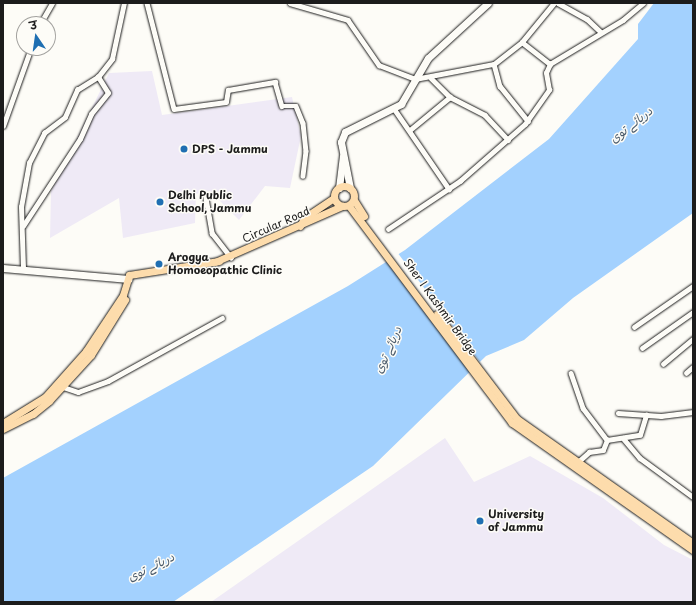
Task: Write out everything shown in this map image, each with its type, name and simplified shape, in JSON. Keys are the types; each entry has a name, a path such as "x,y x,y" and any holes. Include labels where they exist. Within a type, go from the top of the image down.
{"main road":[{"path":"300,226 304,218 334,198 339,188 345,132 395,110 407,97 415,79 428,58 488,3"},
{"path":"334,198 348,204 350,188 343,156"},
{"path":"339,188 350,188"},
{"name":"Sher I Kashmir Bridge","path":"348,204 358,212 507,412"},
{"name":"Circular Road","path":"3,268 23,268 118,279 231,257 348,204"},
{"path":"3,429 33,414 106,334 132,276"},
{"path":"4,421 35,406 60,385"},
{"path":"507,412 693,543"},
{"path":"507,412 523,432 693,550"}],"street":[{"path":"45,16 52,3"},
{"path":"23,268 23,226 21,207 26,173 42,137 65,117 77,90 98,77 116,51 124,3"},
{"path":"147,3 174,109 226,102 228,90 273,81 282,106 296,106 303,123 306,151 303,176"},
{"path":"290,3 348,20 379,65 415,79 431,78 494,64 522,42 554,3"},
{"path":"558,3 587,19 601,32"},
{"path":"388,229 448,189 508,140 528,121 549,92 546,73 550,64 601,32 627,18 643,3"},
{"path":"522,42 550,64"},
{"path":"3,126 28,56"},
{"path":"494,64 500,86 528,121"},
{"path":"23,226 80,139 91,114 108,92 98,77"},
{"path":"431,78 450,97 482,113 508,140"},
{"path":"410,130 450,97"},
{"path":"395,110 410,130 448,189"},
{"path":"206,198 212,233 231,257"},
{"path":"634,327 693,286"},
{"path":"642,348 693,312"},
{"path":"60,385 78,392 108,381 222,318"},
{"path":"663,364 693,339"},
{"path":"686,373 693,367"},
{"path":"571,373 583,408 611,438 623,438 641,434 646,415"},
{"path":"618,413 646,415 693,412"},
{"path":"578,462 589,452 603,450 611,438"},
{"path":"623,438 636,455 693,497"}],"shaded area":[{"name":"DPS - Jammu","path":"152,71 162,115 292,97 301,136 290,188 265,186 239,220 210,191 196,194 195,223 123,238 119,198 50,238 51,191 109,73"},
{"name":"University of Jammu","path":"445,438 474,482 530,456 603,498 664,545 693,560 693,602 211,602"}],"water":[{"name":"دریائے توی","path":"654,3 693,3 693,213 573,298 524,340 486,356 373,466 173,602 3,602 3,478 348,286 405,250 549,139 638,39 638,24"}],"pier":[{"path":"397,252 482,365 471,373 386,260"}],"place":[{"name":"DPS - Jammu","path":"184,149"},
{"name":"Delhi Public School, Jammu","path":"160,202"},
{"name":"Arogya Homoeopathic Clinic","path":"159,264"},
{"name":"University of Jammu","path":"480,521"}]}
